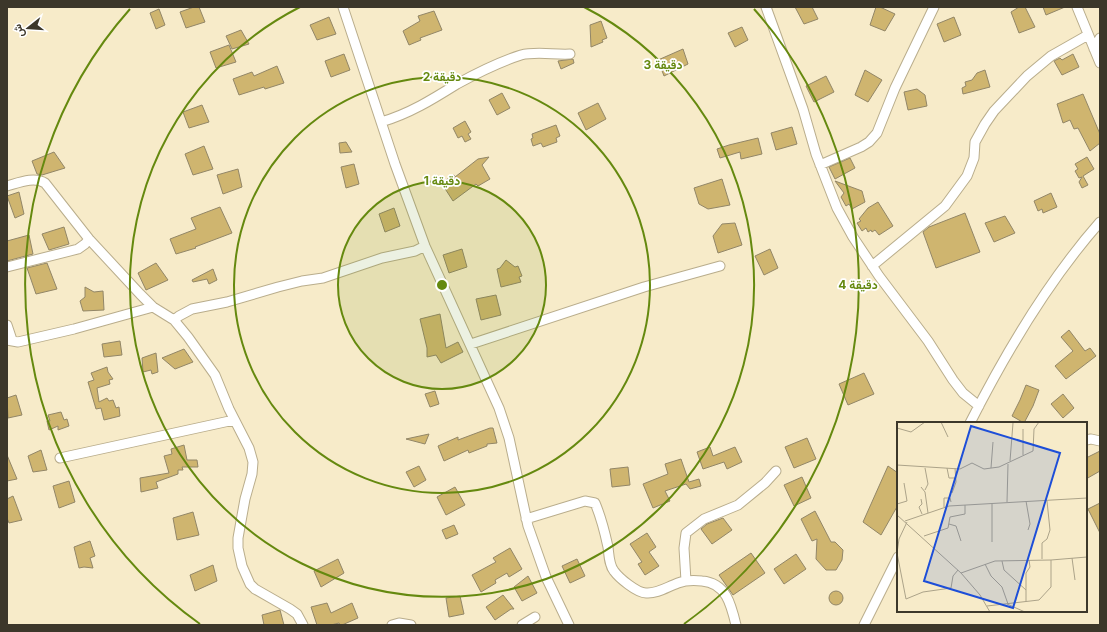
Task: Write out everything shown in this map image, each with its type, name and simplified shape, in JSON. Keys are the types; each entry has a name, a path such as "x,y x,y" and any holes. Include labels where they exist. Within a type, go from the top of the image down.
{"street":[{"path":"343,7 395,164 425,246 499,408 509,438 526,519 546,577 569,625"},
{"path":"766,7 803,109 820,165 836,208 872,266 928,341 953,380 963,393 979,406"},
{"path":"820,165 861,147 869,142 876,133 895,88 934,7"},
{"path":"1077,7 1100,63"},
{"path":"872,266 945,206 967,176 974,158 975,142 994,111 1027,76 1051,56 1088,35"},
{"path":"1094,49 1100,38"},
{"path":"381,122 408,113 486,69 523,55 540,53 555,55 570,54"},
{"path":"7,186 35,179 45,183 89,239 140,294 153,307 174,320 213,371 234,420 246,440 254,462 238,538 238,548 242,566 250,584 255,589 297,614 303,625"},
{"path":"971,422 1028,320 1086,238 1100,222"},
{"path":"7,267 78,249 89,239"},
{"path":"174,320 192,309 227,302 285,285 323,278 382,258 415,251 425,246"},
{"path":"470,344 644,287 720,266"},
{"path":"7,325 9,340 18,342 66,331 153,307"},
{"path":"60,458 234,420"},
{"path":"1087,440 1100,441"},
{"path":"686,581 684,548 686,533 704,519 738,505 765,483 776,471"},
{"path":"526,519 585,501 595,503 606,537 611,566 618,575 638,591 645,593 654,593 686,581 706,581 716,584 724,593 729,602 736,625"},
{"path":"864,625 897,559"},
{"path":"522,625 535,617"},
{"path":"392,625 411,625"}],"building":[{"path":"194,7 199,7 205,22 186,28 180,12"},
{"path":"795,7 812,7 818,19 804,24"},
{"path":"876,7 880,7 895,14 885,31 870,25"},
{"path":"1019,7 1025,7 1035,27 1019,33 1011,12"},
{"path":"1043,7 1065,7 1046,15"},
{"path":"159,9 165,25 156,29 150,13"},
{"path":"434,11 442,30 420,38 421,40 409,45 403,31 420,21 418,16"},
{"path":"329,17 336,34 317,40 310,25"},
{"path":"954,17 961,35 944,42 937,24"},
{"path":"601,21 607,38 602,40 603,42 591,47 590,25"},
{"path":"742,27 748,40 735,47 728,33"},
{"path":"241,30 249,44 232,49 226,36"},
{"path":"229,45 236,62 216,68 210,52"},
{"path":"683,49 688,64 664,76 658,60"},
{"path":"344,54 350,70 331,77 325,61"},
{"path":"1073,54 1079,67 1062,75 1054,61 1060,58 1062,60"},
{"path":"573,59 574,63 561,69 558,61"},
{"path":"277,66 284,83 265,89 264,87 239,95 233,79 252,72 254,76"},
{"path":"865,70 882,80 868,102 855,95"},
{"path":"985,70 990,87 963,94 962,88 966,86 965,82 972,80 977,73"},
{"path":"826,76 834,92 814,102 806,86"},
{"path":"917,89 925,95 927,106 908,110 904,92"},
{"path":"502,93 510,108 497,115 489,100"},
{"path":"1083,94 1100,134 1100,143 1090,151 1078,128 1074,129 1070,120 1063,123 1057,104"},
{"path":"598,103 606,119 586,130 578,113"},
{"path":"202,105 209,122 189,128 183,112"},
{"path":"465,121 471,132 468,134 471,139 465,142 462,136 458,138 453,128"},
{"path":"556,125 560,136 556,138 557,142 543,147 541,143 533,146 531,139 533,138 532,134"},
{"path":"792,127 797,144 776,150 771,133"},
{"path":"758,138 762,154 741,159 740,152 720,158 717,149"},
{"path":"346,142 352,152 340,153 339,143"},
{"path":"204,146 213,169 193,175 185,154"},
{"path":"54,152 65,168 42,175 37,174 32,161"},
{"path":"489,157 482,165 490,179 478,186 476,184 453,201 444,187 448,185 446,180 454,175 455,177 478,159"},
{"path":"1087,157 1094,169 1083,176 1088,185 1082,188 1079,182 1082,177 1079,178 1075,171 1078,169 1075,164"},
{"path":"850,158 855,168 835,179 829,167"},
{"path":"354,164 359,184 346,188 341,167"},
{"path":"238,169 242,187 223,194 217,175"},
{"path":"722,179 730,205 708,209 699,204 694,188"},
{"path":"835,181 862,191 865,202 852,209 849,204 846,206 841,197 844,193"},
{"path":"19,192 24,214 15,218 7,196"},
{"path":"1051,193 1057,207 1043,213 1042,209 1038,211 1034,201"},
{"path":"878,202 893,226 879,235 875,230 868,232 866,228 862,231 857,223 861,221 859,219 868,208"},
{"path":"220,207 232,233 195,247 196,248 176,254 170,239 196,229 191,218"},
{"path":"394,208 400,226 385,232 379,214"},
{"path":"965,213 980,252 936,268 923,232 929,227"},
{"path":"1005,216 1015,233 994,242 985,223"},
{"path":"735,223 742,245 718,253 713,236 722,224"},
{"path":"64,227 69,244 49,250 42,234"},
{"path":"29,235 33,254 7,261 7,241"},
{"path":"462,249 467,267 449,273 443,255"},
{"path":"770,249 778,268 764,275 755,256"},
{"path":"506,260 515,267 518,266 522,276 519,277 521,282 501,287 497,269 500,268"},
{"path":"47,263 57,289 36,294 27,268"},
{"path":"156,263 168,280 146,290 138,273"},
{"path":"213,269 217,280 209,284 207,279 193,282 192,280"},
{"path":"85,287 94,292 103,291 104,310 83,311 80,301 85,297"},
{"path":"496,295 501,315 481,320 476,299"},
{"path":"440,314 446,348 458,342 463,352 441,363 436,355 427,357 427,348 420,319"},
{"path":"1069,330 1085,351 1090,348 1096,356 1066,379 1055,366 1073,351 1061,337"},
{"path":"120,341 122,355 104,357 102,344"},
{"path":"184,349 193,362 175,369 162,358"},
{"path":"156,353 158,372 152,374 151,370 143,372 142,358"},
{"path":"107,367 108,372 113,379 109,380 110,384 97,388 99,402 107,398 109,401 113,400 116,408 119,407 120,416 104,420 101,408 96,409 88,382 94,380 91,373"},
{"path":"864,373 874,394 848,405 839,384"},
{"path":"1026,385 1039,390 1025,422 1012,416"},
{"path":"435,391 439,404 430,407 425,394"},
{"path":"1063,394 1074,408 1063,418 1051,404"},
{"path":"16,395 22,415 8,418 7,398"},
{"path":"61,412 64,420 67,419 69,426 58,430 58,426 49,430 47,421 50,421 48,415"},
{"path":"493,428 497,443 487,444 487,446 469,453 468,450 444,461 438,446 458,437 458,440"},
{"path":"429,434 425,444 406,439"},
{"path":"807,438 816,459 794,468 785,447"},
{"path":"184,445 187,460 197,460 198,467 182,467 183,470 178,470 178,474 156,482 158,488 141,492 140,478 169,473 164,456 172,454 171,449"},
{"path":"710,447 713,456 735,447 742,462 727,469 724,462 703,469 697,452"},
{"path":"41,450 47,470 33,472 28,456"},
{"path":"1100,451 1100,471 1087,478 1087,458"},
{"path":"7,455 17,479 7,481"},
{"path":"681,459 689,482 699,479 701,486 690,489 686,484 665,491 670,501 653,508 643,484 668,474 665,464"},
{"path":"419,466 426,480 414,487 406,472"},
{"path":"888,466 897,472 897,507 881,535 863,522"},
{"path":"628,467 630,485 612,487 610,469"},
{"path":"802,477 811,498 794,506 784,485"},
{"path":"69,481 75,502 59,508 53,486"},
{"path":"455,487 465,505 446,515 437,497"},
{"path":"13,496 22,520 9,523 7,518 7,499"},
{"path":"1100,503 1100,533 1088,509"},
{"path":"815,511 831,542 835,542 843,550 842,560 836,570 826,570 816,559 817,539 812,541 801,519"},
{"path":"193,512 199,535 177,540 173,518"},
{"path":"723,518 732,530 712,544 701,529 707,524"},
{"path":"454,525 458,534 446,539 442,530"},
{"path":"647,533 656,547 649,552 659,566 645,575 638,564 642,562 630,544"},
{"path":"90,541 95,556 90,558 93,568 79,568 74,547"},
{"path":"510,548 522,569 509,577 507,573 495,580 496,583 481,592 472,575 496,562 493,558"},
{"path":"751,553 765,573 733,595 719,575"},
{"path":"796,554 806,569 784,584 774,569"},
{"path":"338,559 344,573 321,587 314,571"},
{"path":"577,559 585,576 570,583 562,566"},
{"path":"213,565 217,581 195,591 190,575"},
{"path":"528,576 537,593 522,601 514,587"},
{"path":"833,591 839,591 843,595 843,601 839,605 833,605 829,601 829,595"},
{"path":"503,595 514,609 511,609 495,620 486,607"},
{"path":"460,596 464,614 449,617 446,598"},
{"path":"327,603 331,613 352,603 358,618 342,625 339,623 331,625 317,625 311,607"},
{"path":"280,610 284,625 264,625 262,615"}]}
